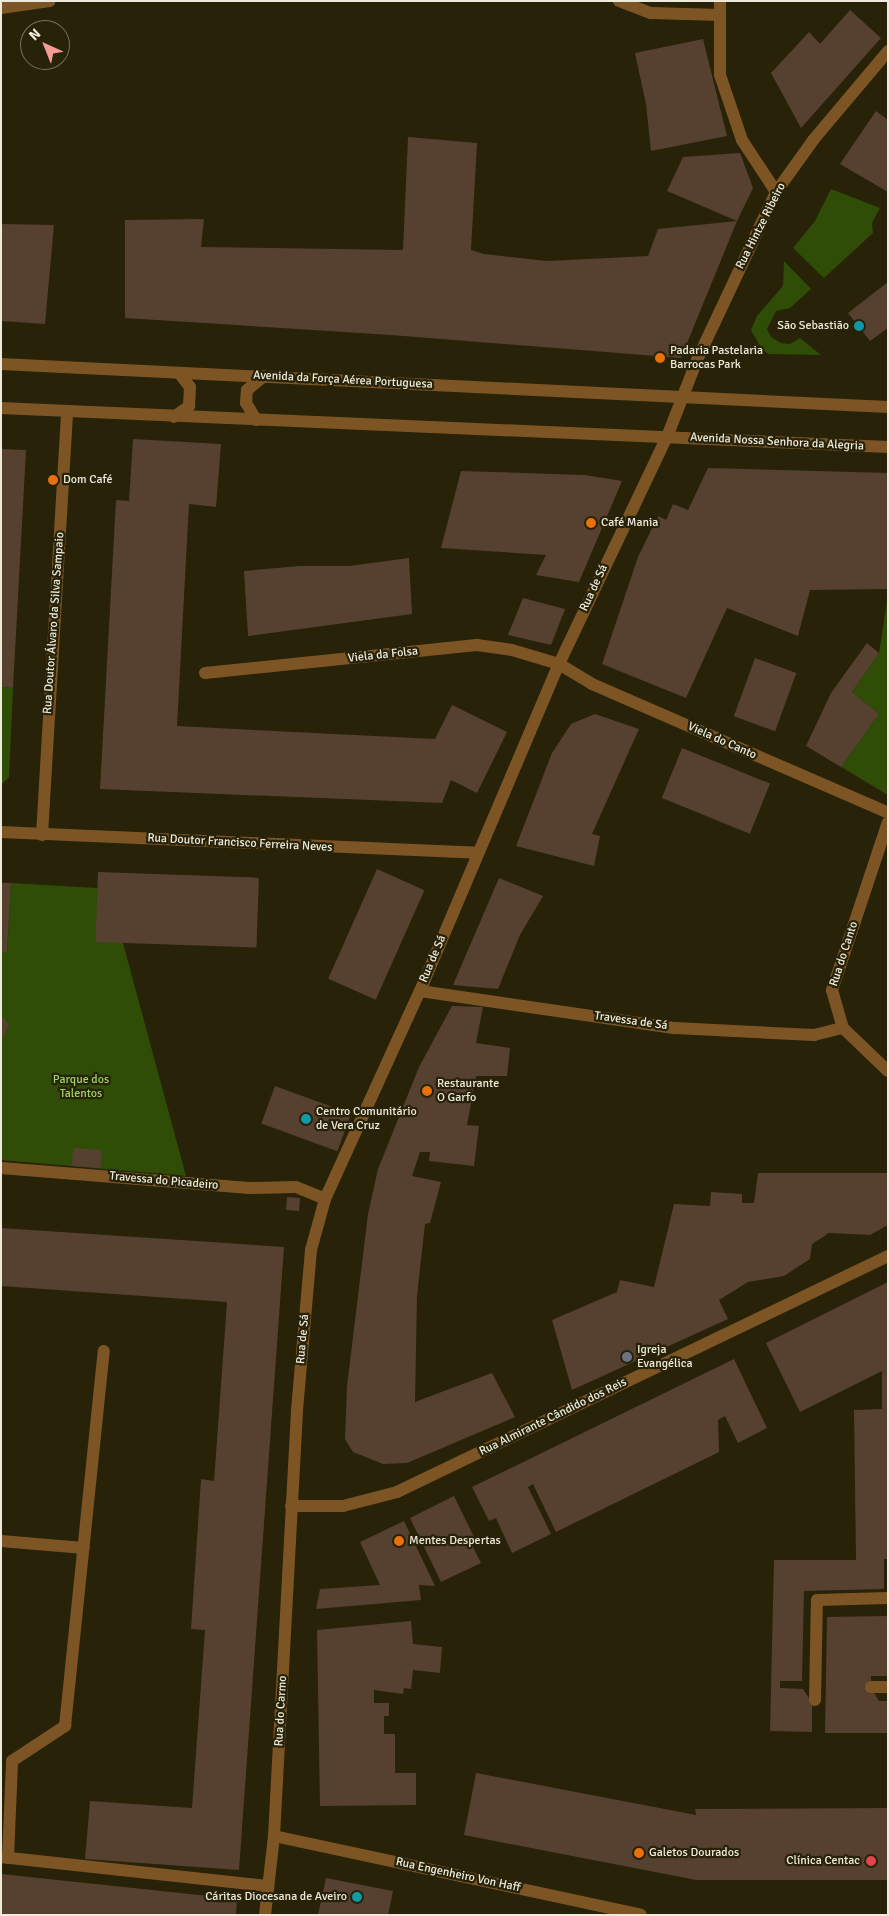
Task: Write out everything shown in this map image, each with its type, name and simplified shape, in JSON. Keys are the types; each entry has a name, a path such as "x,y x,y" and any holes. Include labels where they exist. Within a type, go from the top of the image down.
{"street":[{"path":"1,8 50,1"},
{"path":"619,1 651,13 720,15"},
{"path":"720,1 720,75 742,140 776,192"},
{"name":"Rua Hintze Ribeiro","path":"667,437 685,397 697,360 776,192 814,139 888,51"},
{"name":"Avenida da Força Aérea Portuguesa","path":"1,364 685,397"},
{"path":"174,417 189,406 190,387 179,373"},
{"path":"256,420 246,403 247,390 264,376"},
{"path":"685,397 888,407"},
{"path":"1,408 667,437"},
{"name":"Rua Doutor Álvaro da Silva Sampaio","path":"42,835 67,412"},
{"name":"Avenida Nossa Senhora da Alegria","path":"667,437 888,447"},
{"name":"Rua de Sá","path":"291,1506 311,1250 325,1199 420,991 559,664 667,437"},
{"name":"Viela da Folsa","path":"205,673 477,645 512,650 559,664"},
{"name":"Viela do Canto","path":"559,664 592,684 888,813"},
{"name":"Rua do Canto","path":"843,1028 832,990 888,822"},
{"name":"Rua Doutor Francisco Ferreira Neves","path":"1,832 478,853"},
{"name":"Travessa de Sá","path":"420,991 675,1028 814,1035 843,1028"},
{"path":"843,1028 888,1071"},
{"name":"Travessa do Picadeiro","path":"1,1168 249,1188 296,1187 325,1199"},
{"name":"Rua Almirante Cândido dos Reis","path":"291,1506 343,1506 397,1492 888,1256"},
{"path":"104,1351 65,1726 12,1761 5,1857 268,1886"},
{"name":"Rua do Carmo","path":"264,1915 274,1836 291,1506"},
{"path":"1,1542 84,1548"},
{"path":"815,1700 817,1600 888,1598"},
{"path":"871,1687 888,1687"},
{"name":"Rua Engenheiro Von Haff","path":"274,1836 642,1915"}],"green space":[{"path":"831,189 880,208 872,223 873,233 824,278 793,248 815,221"},
{"path":"784,261 811,289 790,308 776,311 767,329 771,337 781,343 790,344 800,338 821,355 769,354 762,350 751,330 757,316 783,286"},
{"path":"888,595 888,795 841,767 879,714 852,692 879,653"},
{"path":"1,687 13,688 9,777 1,785"},
{"name":"Parque dos Talentos","path":"11,883 97,888 123,943 186,1176 1,1160 1,952 7,952"}],"building":[{"path":"850,10 881,38 801,128 771,73 809,32 820,44"},
{"path":"703,39 727,136 651,151 646,104 635,53"},
{"path":"876,111 888,120 888,192 840,164"},
{"path":"408,137 477,143 471,250 484,254 547,261 648,256 658,229 737,221 681,358 391,335 125,318 125,220 204,219 201,247 403,250"},
{"path":"740,153 753,188 737,221 667,191 683,157"},
{"path":"1,224 54,225 45,324 1,321"},
{"path":"888,282 888,328 870,341 848,313"},
{"path":"133,439 221,444 216,507 189,504 177,726 435,739 452,705 507,732 477,793 451,780 442,803 100,789 116,500 129,501"},
{"path":"1,449 26,450 13,688 1,687"},
{"path":"708,468 888,473 888,589 810,590 798,636 727,608 686,698 602,664 638,557 658,516 666,520 673,504 688,510"},
{"path":"461,471 585,475 622,481 579,582 536,575 546,555 441,548"},
{"path":"409,558 412,614 248,636 244,571 299,566 349,566"},
{"path":"523,598 565,609 551,645 508,635"},
{"path":"867,643 879,653 852,692 879,714 841,767 806,746 831,693"},
{"path":"755,658 796,673 775,731 734,716"},
{"path":"595,714 639,729 592,834 600,836 594,866 516,846 552,753 571,724"},
{"path":"682,748 770,784 750,834 662,798"},
{"path":"377,869 425,890 376,1000 328,979"},
{"path":"98,872 259,878 256,948 96,942"},
{"path":"499,878 543,896 520,935 498,989 453,985"},
{"path":"1,883 11,883 7,952 1,952"},
{"path":"452,1006 483,1007 476,1043 510,1048 507,1076 476,1076 467,1125 479,1126 474,1166 429,1161 430,1152 420,1152 412,1176 441,1182 430,1223 425,1224 417,1296 415,1402 492,1373 515,1417 407,1463 383,1464 353,1452 345,1439 347,1386 368,1214 378,1169 419,1067"},
{"path":"1,1015 9,1025 3,1037 1,1037"},
{"name":"Centro Comunitário de Vera Cruz","path":"275,1086 351,1114 337,1151 261,1124"},
{"path":"73,1148 102,1150 101,1168 72,1166"},
{"path":"758,1173 888,1173 888,1225 870,1235 829,1233 812,1244 810,1259 784,1276 748,1282 719,1300 728,1319 572,1390 552,1320 617,1292 620,1280 654,1287 674,1204 710,1206 711,1192 742,1194 742,1203 754,1203"},
{"path":"287,1197 300,1198 299,1211 286,1210"},
{"path":"1,1228 284,1247 239,1870 85,1859 90,1801 192,1808 205,1630 191,1629 201,1479 214,1481 227,1302 1,1286"},
{"path":"888,1282 888,1559 884,1559 884,1589 804,1591 802,1681 780,1681 780,1688 803,1689 812,1703 812,1732 770,1731 774,1560 856,1560 854,1410 882,1409 882,1371 800,1412 766,1343"},
{"path":"734,1359 767,1428 738,1443 725,1416 718,1420 719,1452 556,1532 533,1484 528,1487 551,1534 512,1553 496,1518 489,1521 472,1487"},
{"path":"454,1496 474,1537 469,1539 481,1563 441,1582 410,1518"},
{"path":"404,1521 435,1586 419,1585 421,1600 316,1609 320,1589 380,1585 360,1542"},
{"path":"888,1616 888,1676 871,1676 871,1688 879,1701 888,1701 888,1733 825,1733 827,1617"},
{"path":"411,1621 413,1644 442,1647 440,1673 413,1670 411,1689 404,1688 403,1694 374,1690 374,1703 389,1703 389,1716 384,1716 384,1734 395,1734 395,1773 416,1773 416,1805 320,1806 317,1630"},
{"path":"476,1773 696,1815 695,1809 888,1808 888,1880 696,1880 464,1835"},
{"path":"1,1874 237,1899 236,1915 1,1915"},
{"name":"Cáritas Diocesana de Aveiro","path":"326,1878 393,1891 388,1915 318,1915"}],"place":[{"name":"São Sebastião","path":"859,326"},
{"name":"Padaria Pastelaria Barrocas Park","path":"660,358"},
{"name":"Dom Café","path":"53,480"},
{"name":"Café Mania","path":"591,523"},
{"name":"Restaurante O Garfo","path":"427,1091"},
{"name":"Centro Comunitário de Vera Cruz","path":"306,1119"},
{"name":"Igreja Evangélica","path":"627,1357"},
{"name":"Mentes Despertas","path":"399,1541"},
{"name":"Galetos Dourados","path":"639,1853"},
{"name":"Clínica Centac","path":"871,1861"},
{"name":"Cáritas Diocesana de Aveiro","path":"357,1897"}]}
